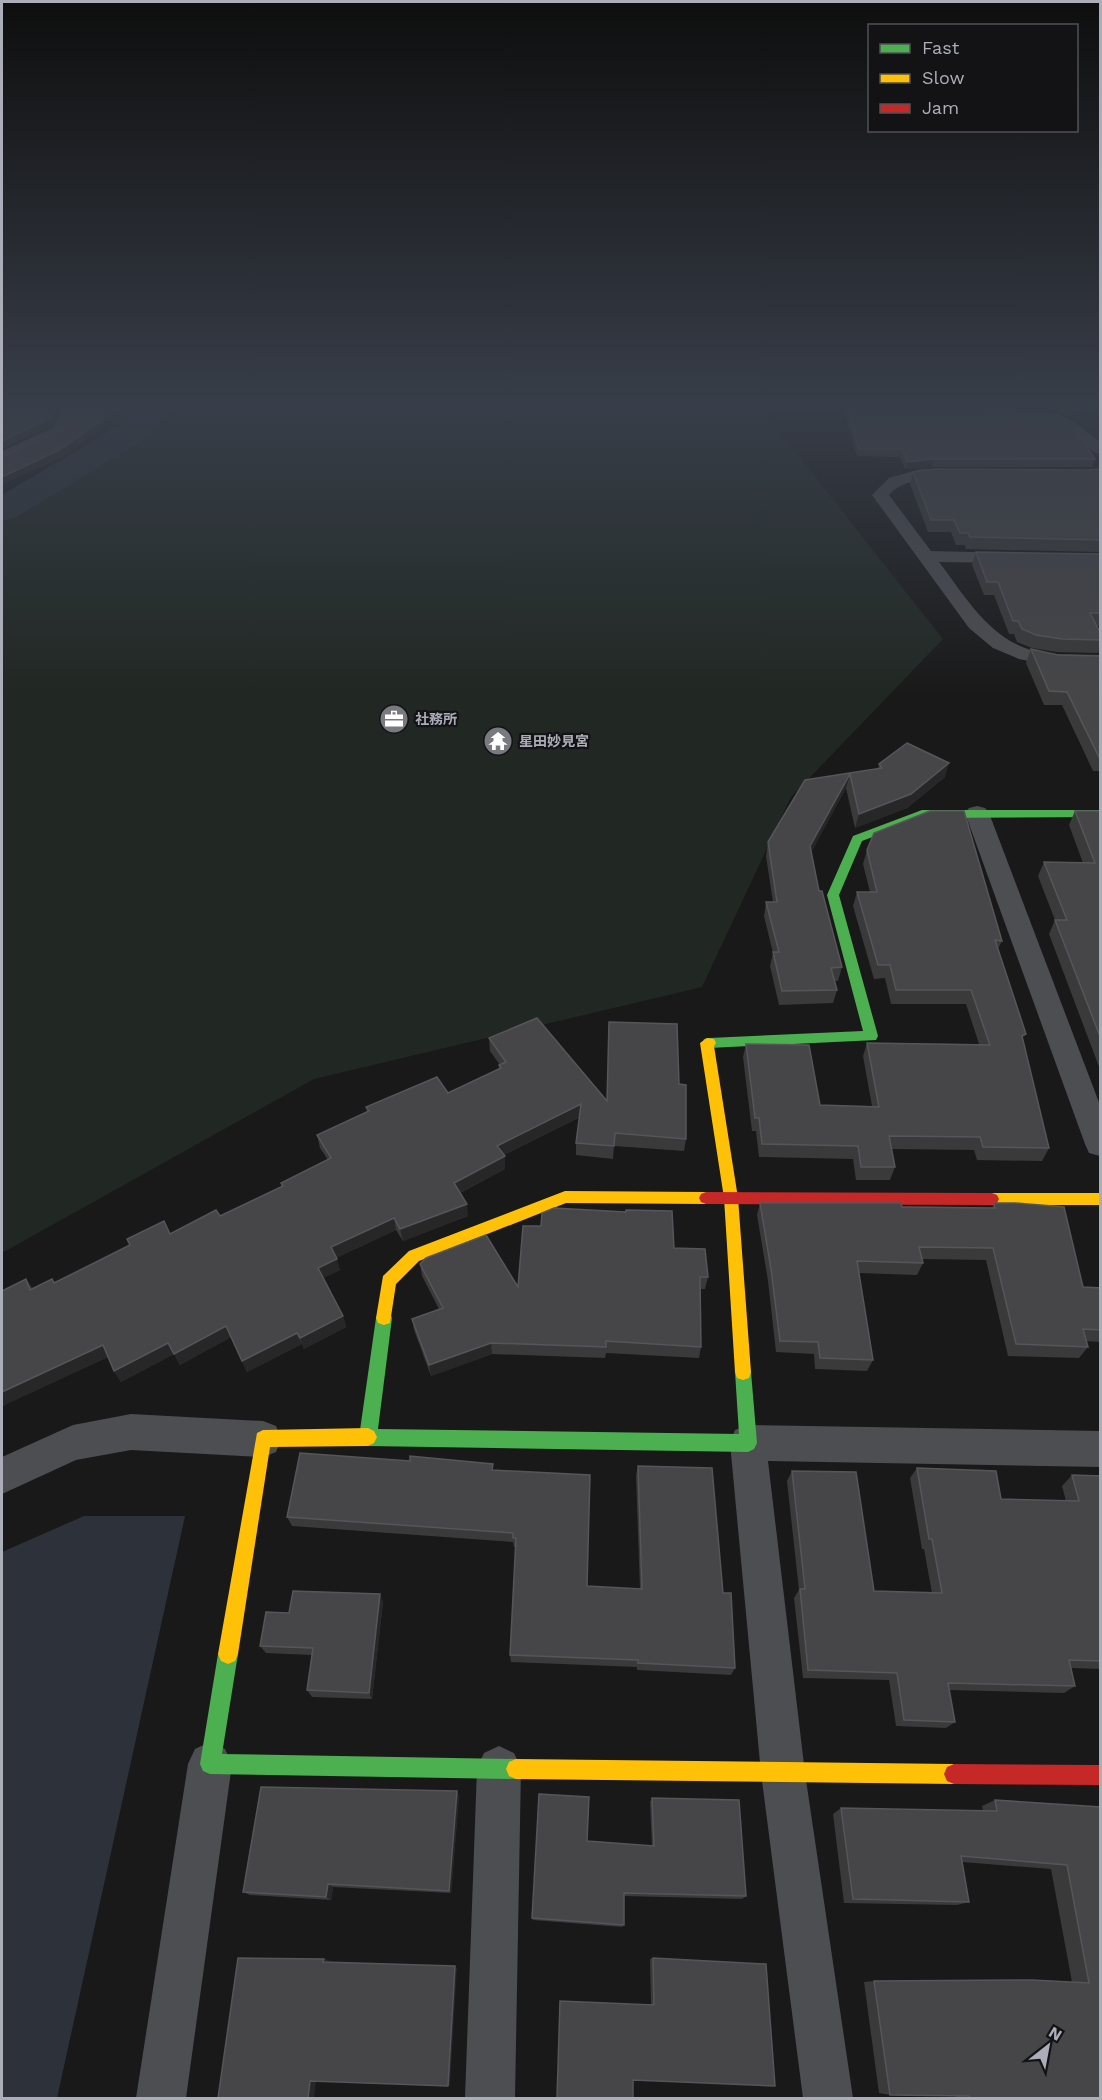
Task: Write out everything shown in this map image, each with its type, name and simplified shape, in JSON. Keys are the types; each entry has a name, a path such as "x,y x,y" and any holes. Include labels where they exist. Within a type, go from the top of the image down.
{"street":[{"path":"885,501 976,624 1000,644 1026,655 1053,660 1101,661"},
{"path":"927,556 1031,558"},
{"path":"977,813 1101,1144"},
{"path":"828,2098 783,1773 748,1443 731,1198 707,1043 871,1036 833,895 857,839 922,814 1101,814"},
{"path":"368,1437 389,1281 414,1256 565,1197 1101,1199"},
{"path":"2,1476 73,1443 131,1432 263,1439 368,1437 1101,1449"},
{"path":"161,2098 210,1764 263,1439"},
{"path":"210,1764 783,1773 1101,1774"},
{"path":"490,2098 500,1768"}],"shaded area":[{"path":"2,501 834,501 943,639 791,797 702,987 314,1079 2,1253"},
{"path":"84,1516 185,1516 57,2098 2,2098 2,1552"}],"building":[{"path":"924,501 1101,501 1101,540 970,537 968,533 960,533 954,520 931,520"},
{"path":"976,552 1101,554 1101,613 1090,613 1101,634 1101,640 1062,639 1036,635 1022,629 1018,621 1013,621 998,582 987,582"},
{"path":"1031,649 1058,655 1101,656 1101,757 1067,692 1049,691"},
{"path":"907,743 949,763 911,794 859,814 850,774 810,846 819,891 822,891 842,967 831,968 837,990 782,991 773,952 779,952 766,902 777,902 768,842 805,780 882,768 879,764"},
{"path":"930,811 964,811 1002,941 995,940 1026,1034 1022,1036 1049,1148 983,1147 980,1137 889,1136 895,1167 861,1167 858,1146 762,1144 759,1118 755,1118 746,1044 809,1045 820,1105 879,1107 867,1043 990,1045 971,990 896,990 890,965 878,965 857,892 877,892 867,850 874,833"},
{"path":"1075,811 1101,811 1101,1039 1055,920 1067,920 1044,862 1095,863"},
{"path":"537,1018 607,1101 609,1022 677,1024 679,1084 686,1085 686,1139 615,1133 614,1146 576,1143 581,1104 497,1146 505,1156 454,1183 467,1204 400,1229 394,1218 331,1247 337,1259 318,1268 343,1316 300,1338 297,1333 242,1361 226,1326 174,1354 168,1343 114,1371 103,1345 2,1392 2,1291 26,1279 30,1290 52,1279 54,1283 130,1245 127,1239 164,1221 170,1234 216,1210 220,1216 283,1186 281,1183 331,1158 317,1135 369,1111 366,1107 437,1077 448,1093 501,1068 499,1065 506,1062 489,1038"},
{"path":"760,1203 901,1203 902,1207 995,1208 994,1203 1015,1203 1064,1207 1083,1287 1101,1288 1101,1330 1083,1329 1088,1347 1016,1344 993,1248 919,1247 923,1263 857,1261 873,1360 820,1358 818,1342 780,1341"},
{"path":"554,1208 626,1212 626,1210 672,1211 674,1248 705,1249 708,1277 700,1277 701,1347 606,1341 606,1347 491,1343 429,1365 412,1319 443,1308 420,1264 426,1258 486,1235 518,1287 523,1226 541,1226 542,1213"},
{"path":"300,1453 410,1461 410,1456 493,1464 492,1470 590,1475 587,1586 642,1589 638,1466 712,1468 723,1593 731,1593 735,1668 638,1663 638,1660 510,1655 516,1538 513,1538 513,1533 287,1517"},
{"path":"917,1468 996,1471 1001,1499 1079,1501 1072,1475 1101,1476 1101,1661 1069,1660 1075,1686 948,1683 955,1722 904,1720 897,1673 808,1670 800,1589 805,1589 792,1471 856,1472 874,1591 942,1593 932,1539 929,1539"},
{"path":"293,1591 380,1594 369,1693 307,1690 313,1648 260,1646 266,1612 289,1613"},
{"path":"261,1787 457,1791 449,1891 328,1884 326,1897 243,1892"},
{"path":"539,1794 589,1797 587,1841 654,1846 652,1798 739,1800 746,1896 624,1893 624,1925 532,1918"},
{"path":"995,1800 1101,1807 1101,2098 969,2098 969,2096 890,2095 874,1981 1032,1980 1089,1983 1067,1865 961,1856 969,1902 853,1899 841,1808 997,1811"},
{"path":"238,1958 324,1959 323,1962 455,1966 448,2086 310,2081 308,2098 218,2098"},
{"path":"653,1958 766,1964 775,2086 633,2080 633,2098 557,2098 560,2001 654,2005"}],"waterway":[{"path":"2,510 17,501"}],"traffic: fast":[{"path":"709,1043 871,1036 833,895 857,839 922,814 1100,814"},
{"path":"384,1318 368,1437 748,1443 743,1372"},
{"path":"228,1654 210,1764 516,1769"}],"traffic: slow":[{"path":"709,1043 707,1043 731,1198 743,1372"},
{"path":"384,1318 389,1281 414,1256 565,1197 706,1198"},
{"path":"992,1199 1100,1199"},
{"path":"228,1654 263,1439 368,1437"},
{"path":"516,1769 954,1774"}],"traffic: jam":[{"path":"706,1198 992,1199"},
{"path":"954,1774 1100,1775"}],"place":[{"name":"社務所","path":"394,719"},
{"name":"星田妙見宮","path":"498,741"}]}
